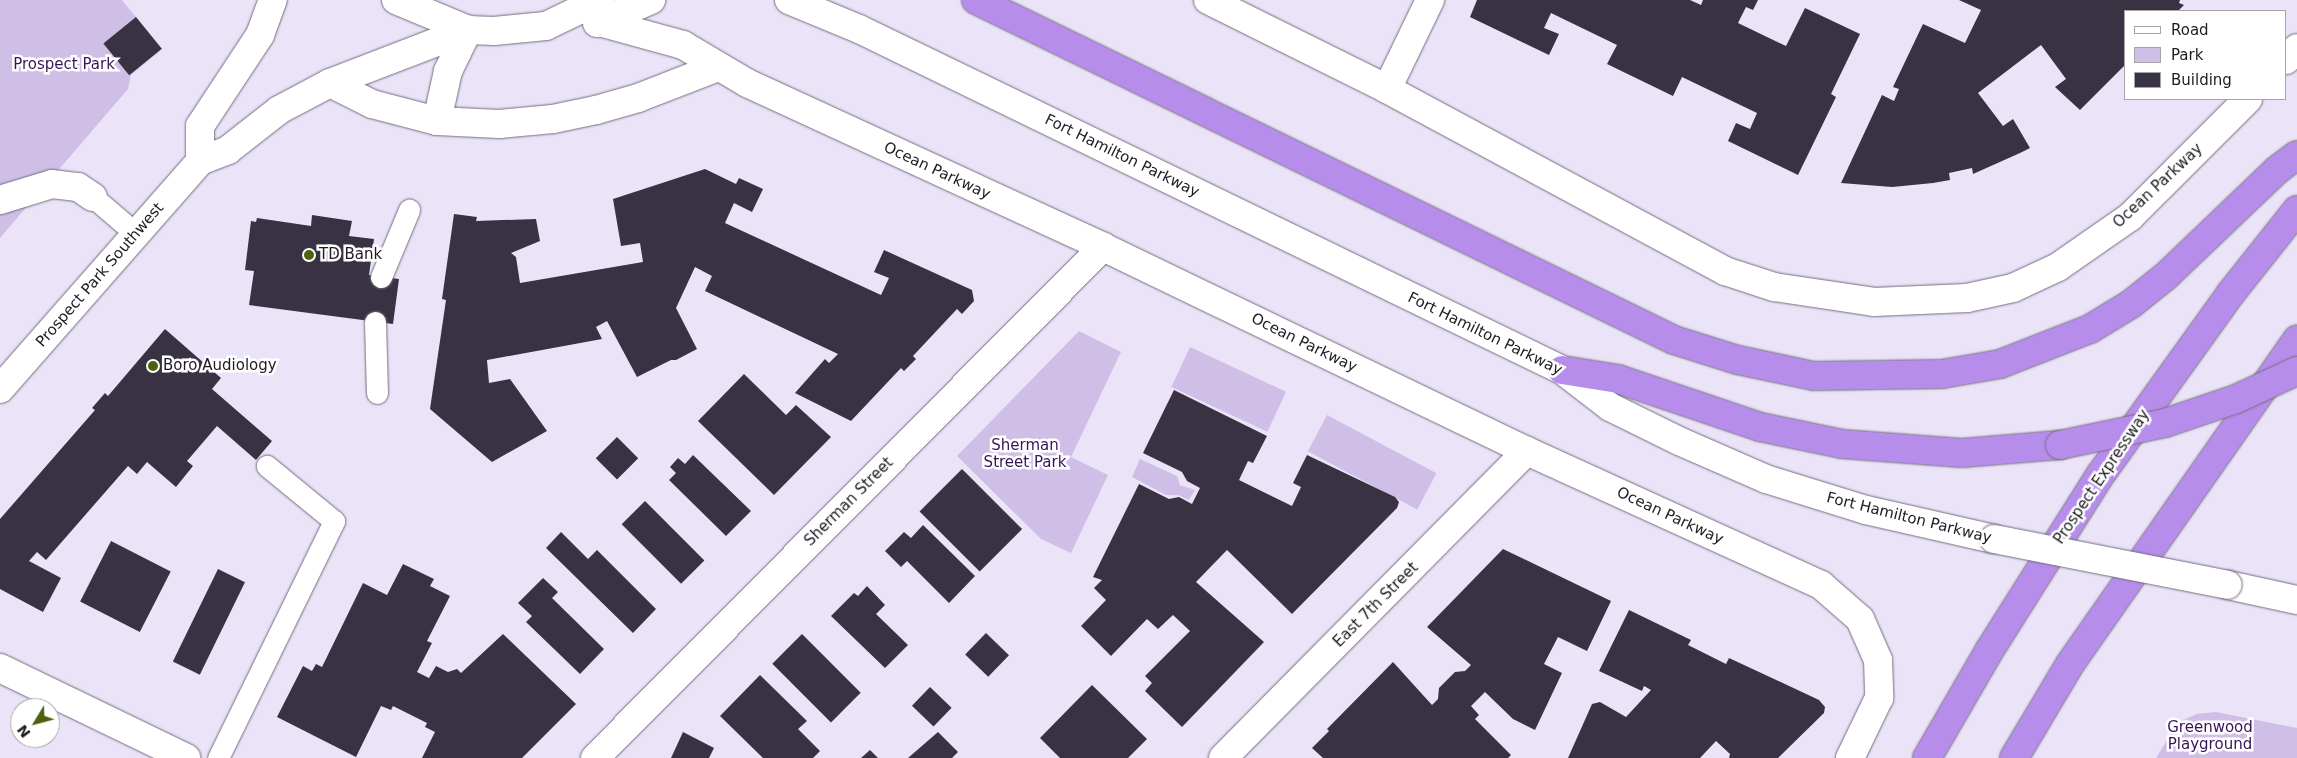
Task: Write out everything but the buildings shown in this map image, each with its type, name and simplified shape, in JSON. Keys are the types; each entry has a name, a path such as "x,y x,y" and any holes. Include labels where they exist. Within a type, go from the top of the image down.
{"highway":[{"path":"976,0 1674,340 1738,360 1814,376 1942,374 2000,364 2090,330 2131,304 2166,276 2277,170 2297,155"},
{"name":"Prospect Expressway","path":"1927,758 1989,651 2101,474 2231,293 2297,210"},
{"path":"2014,758 2070,664 2297,340"},
{"path":"1562,370 1618,379 1760,427 1842,444 1962,453 2060,445 2165,423 2236,399 2297,371"}],"street":[{"path":"200,161 200,126 260,34 273,0"},
{"path":"396,0 468,30 522,30 546,26 651,0"},
{"name":"Fort Hamilton Parkway","path":"789,0 859,28 1562,370 1610,407 1766,479 1866,510 1994,539 2297,600"},
{"name":"Ocean Parkway","path":"1208,0 1387,89 1725,271 1774,287 1874,302 1968,298 2013,288 2058,267 2130,217 2247,100"},
{"path":"1387,89 1430,0"},
{"name":"Ocean Parkway","path":"601,11 683,45 747,84 1103,247 1527,451 1821,585 1860,619 1878,660 1879,698 1850,758"},
{"path":"437,121 448,71 468,30"},
{"name":"Prospect Park Southwest","path":"0,389 200,161 228,150 279,110 330,83 468,30"},
{"path":"2287,59 2297,48"},
{"path":"330,83 372,104 437,121 499,124 553,119 638,98 718,67"},
{"path":"0,200 52,184 78,186 93,197"},
{"name":"Sherman Street","path":"595,758 1103,247"},
{"name":"East 7th Street","path":"1223,758 1527,451"},
{"path":"0,668 186,758"}],"lane":[{"path":"93,197 136,233"},
{"path":"381,277 409,210"},
{"path":"375,322 377,393"},
{"path":"218,758 334,521 267,466"}],"green space":[{"name":"Prospect Park","path":"0,0 122,0 162,49 131,75 128,89 0,238"},
{"name":"Sherman Street Park","path":"1079,331 1121,352 1071,457 1108,475 1071,553 1041,539 957,456"},
{"path":"1190,347 1286,392 1267,432 1171,387"},
{"path":"1327,415 1436,473 1417,509 1308,451"},
{"path":"1140,459 1177,476 1180,485 1195,490 1189,500 1178,495 1166,495 1132,477"},
{"name":"Greenwood Playground","path":"2216,712 2297,728 2297,758 2156,758 2178,722 2197,714"}],"place":[{"name":"TD Bank","path":"309,255"},
{"name":"Boro Audiology","path":"153,366"}]}
